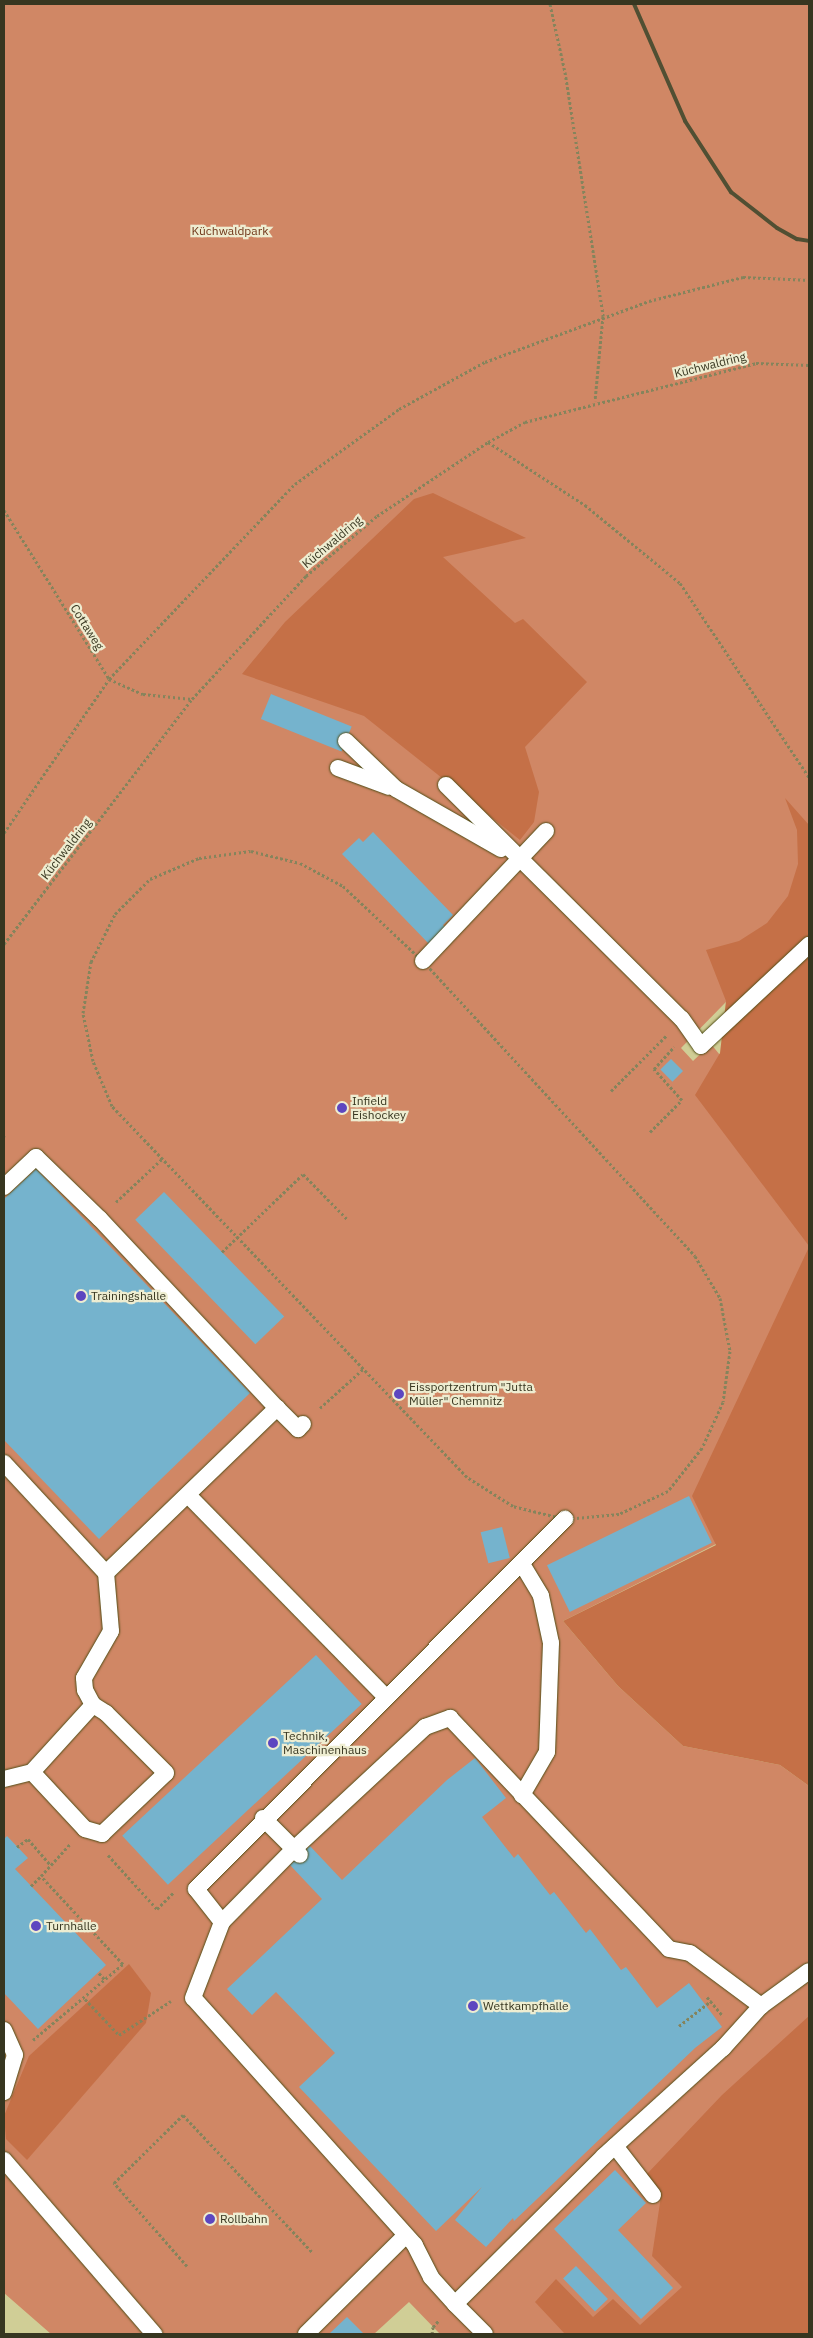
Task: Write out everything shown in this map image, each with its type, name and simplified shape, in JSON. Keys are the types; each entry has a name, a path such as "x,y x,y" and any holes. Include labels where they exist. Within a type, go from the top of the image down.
{"lane":[{"path":"346,741 396,789"},
{"path":"338,768 396,789 519,859"},
{"path":"446,785 682,1019 701,1046 809,945"},
{"path":"423,961 546,831"},
{"path":"4,1187 36,1157 100,1219 277,1408 298,1429 303,1424"},
{"path":"106,1573 189,1496 277,1408"},
{"path":"4,1463 106,1573 111,1631 84,1678 85,1690 93,1705 106,1713 166,1773 102,1834 85,1829 32,1772"},
{"path":"189,1496 386,1696"},
{"path":"222,1922 196,1889 263,1818 522,1564 565,1519"},
{"path":"522,1564 541,1596 551,1643 547,1752 522,1795"},
{"path":"4,1779 32,1772 93,1705"},
{"path":"485,2334 450,2310 415,2245 193,1998 222,1922 425,1728 450,1718 669,1949 690,1953 761,2006"},
{"path":"263,1818 297,1852"},
{"path":"450,2310 615,2146 723,2048 761,2006 809,1971"},
{"path":"4,2030 15,2055 4,2092"},
{"path":"615,2146 654,2195"},
{"path":"4,2160 154,2334"},
{"path":"306,2334 405,2236"}],"path":[{"path":"550,4 565,72 603,316 595,401"},
{"path":"4,833 108,679 296,484 399,410 439,385 485,362 603,316 743,277 809,280"},
{"name":"Küchwaldring","path":"4,944 192,699 306,576 377,516 488,442 525,422 595,401 756,362 809,365"},
{"path":"488,442 584,505 680,583 809,777"},
{"name":"Cottaweg","path":"4,510 108,679"},
{"path":"108,679 143,694 192,699"},
{"path":"251,851 300,863 344,886 423,961 694,1256 720,1298 730,1351 723,1402 702,1448 668,1491 619,1514 565,1519 513,1506 467,1477 162,1158 112,1106 93,1061 83,1012 92,962 115,914 150,879 199,858 251,851"},
{"path":"650,1132 682,1100 654,1069 689,1031"},
{"path":"611,1091 655,1048"},
{"path":"132,1184 162,1158"},
{"path":"222,1252 303,1174 347,1219"},
{"path":"331,1397 364,1368"},
{"path":"30,1886 85,1829 157,1909 176,1891"},
{"path":"17,1847 28,1839 50,1864"},
{"path":"15,2055 85,1999 123,1964 40,1876"},
{"path":"98,1973 105,1980"},
{"path":"705,1994 729,2024 723,2048"},
{"path":"85,1999 119,2035 174,1999 193,1998"},
{"path":"679,2026 711,2001"},
{"path":"187,2266 114,2182 183,2115 313,2253"},
{"path":"432,2334 433,2327 450,2310"}],"green space":[{"name":"Eissportzentrum \"Jutta Müller\" Chemnitz","path":"4,4 809,4 809,917 681,1048 693,1061 711,1044 809,1165 809,1357 716,1544 563,1621 618,1686 683,1746 780,1765 809,1786 809,2334 440,2334 409,2302 374,2334 51,2334 4,2293"}],"shaded area":[{"path":"433,493 526,538 443,557 515,623 523,619 587,682 525,747 539,792 534,822 520,840 364,716 242,674 285,622 414,499"},
{"path":"785,798 809,825 809,1246 695,1095 720,1053 726,1001 706,950 739,941 767,923 788,896 798,864 797,830"},
{"path":"809,1247 809,1786 780,1765 683,1746 618,1686 563,1621 716,1545 692,1496"},
{"path":"129,1964 151,1993 146,2023 27,2160 6,2139 4,2116 29,2056"},
{"path":"809,2016 809,2334 565,2334 535,2302 556,2279 593,2317 613,2299 640,2325 682,2287 652,2256 661,2196 646,2175 722,2095"}],"building":[{"path":"271,694 352,727 342,752 261,719"},
{"path":"373,832 453,915 443,925 447,929 430,945 342,854 359,838 363,842"},
{"path":"671,1059 683,1071 672,1082 660,1070"},
{"name":"Trainingshalle","path":"36,1169 250,1393 99,1539 4,1440 4,1199"},
{"path":"164,1192 284,1316 255,1344 135,1220"},
{"path":"689,1496 712,1543 570,1612 547,1565"},
{"path":"502,1527 510,1558 488,1563 481,1532"},
{"name":"Technik, Maschinenhaus","path":"316,1655 362,1704 168,1885 122,1836"},
{"name":"Wettkampfhalle","path":"475,1758 506,1798 482,1817 514,1858 518,1854 550,1895 554,1892 586,1933 590,1929 621,1970 626,1967 657,2008 689,1983 722,2027 695,2048 514,2221 513,2218 486,2247 455,2220 482,2187 436,2231 299,2087 335,2053 276,1992 252,2015 227,1989 322,1899 290,1865 310,1846 342,1880 447,1780"},
{"name":"Turnhalle","path":"7,1836 28,1858 15,1869 106,1965 38,2029 4,1993 4,1839"},
{"path":"615,2170 646,2203 618,2230 673,2288 641,2319 554,2229"},
{"path":"576,2266 608,2299 595,2312 563,2279"},
{"path":"347,2317 364,2334 329,2334"}],"railway":[{"path":"634,4 685,121 731,192 777,228 797,239 809,241"}],"place":[{"name":"Infield Eishockey","path":"342,1108"},
{"name":"Trainingshalle","path":"81,1296"},
{"name":"Eissportzentrum \"Jutta Müller\" Chemnitz","path":"399,1394"},
{"name":"Technik, Maschinenhaus","path":"273,1743"},
{"name":"Turnhalle","path":"36,1926"},
{"name":"Wettkampfhalle","path":"473,2006"},
{"name":"Rollbahn","path":"210,2219"}],"park label":[{"name":"Küchwaldpark","path":"230,231"}]}
